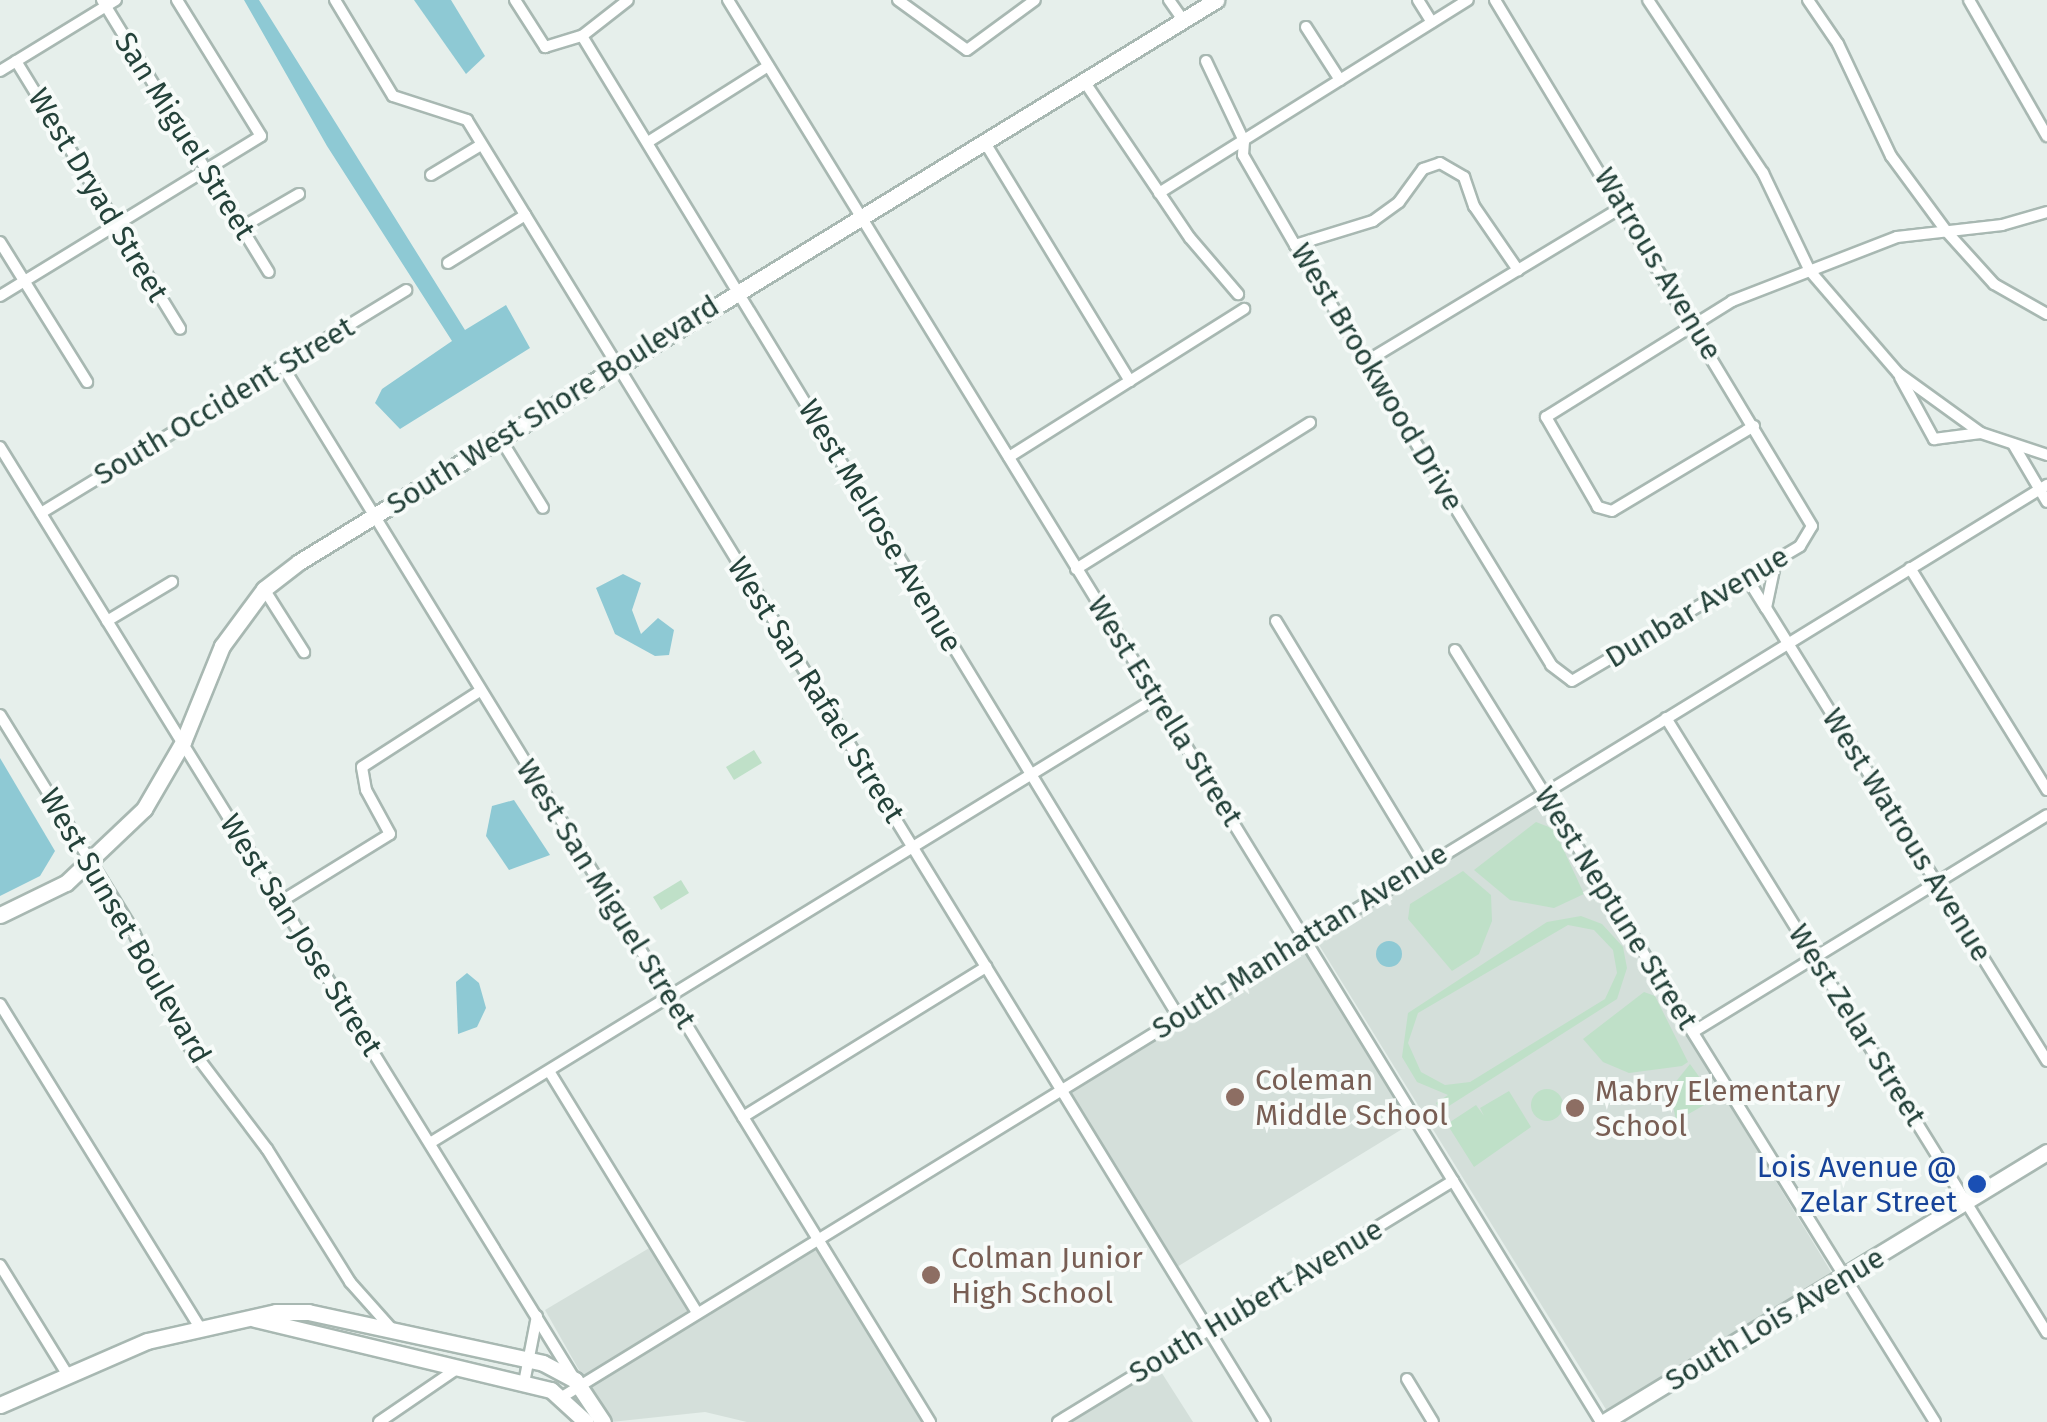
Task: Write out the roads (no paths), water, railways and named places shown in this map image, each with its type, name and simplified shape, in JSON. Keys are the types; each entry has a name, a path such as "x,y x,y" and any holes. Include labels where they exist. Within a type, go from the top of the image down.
{"street":[{"path":"0,296 261,136 177,0"},
{"name":"West San Rafael Street","path":"334,0 393,96 466,120 1265,1422"},
{"path":"516,0 545,47 582,36 628,0"},
{"name":"West Estrella Street","path":"728,0 1603,1422"},
{"path":"898,0 967,50 1035,0"},
{"path":"1169,0 1183,20"},
{"name":"South West Shore Boulevard","path":"0,915 94,863 144,809 183,742 204,678 264,589 617,365 1216,0"},
{"path":"1418,0 1432,22"},
{"path":"1159,194 1468,0"},
{"path":"1648,0 1763,173 1810,271 1898,373 1934,439 1981,433"},
{"path":"1808,0 1838,44 1890,156 1947,232 1994,284 2047,314"},
{"path":"1969,0 2047,136"},
{"path":"0,71 108,2"},
{"name":"San Miguel Street","path":"108,2 269,272"},
{"name":"Watrous Avenue","path":"1497,2 1624,206 1812,526"},
{"path":"1306,27 1340,80"},
{"name":"West Melrose Avenue","path":"582,36 740,290 1029,776 1178,1016"},
{"name":"West Brookwood Drive","path":"1206,60 1244,141 1243,155 1551,665 1572,681"},
{"name":"West Dryad Street","path":"16,62 180,330"},
{"path":"648,142 768,66"},
{"path":"1084,81 1159,194 1238,294"},
{"path":"984,141 1130,381"},
{"path":"431,175 481,145"},
{"path":"1296,244 1373,221 1400,202 1423,169 1440,162 1464,176 1474,206 1518,270"},
{"path":"242,228 299,194"},
{"path":"1367,361 1624,206"},
{"path":"1754,426 1612,510 1598,508 1548,428 1550,409 1693,322 1810,271 1897,236 1947,232 2047,212"},
{"path":"448,263 524,215"},
{"path":"0,242 87,382"},
{"name":"South Occident Street","path":"41,513 406,290"},
{"path":"1008,457 1244,309"},
{"name":"West San Miguel Street","path":"282,365 930,1422"},
{"path":"1898,373 1981,433 2047,455"},
{"path":"1076,569 1310,424"},
{"path":"500,438 543,508"},
{"path":"2012,444 2043,487 2047,502"},
{"name":"West San Jose Street","path":"0,447 603,1422"},
{"name":"South Manhattan Avenue","path":"562,1397 577,1382 2043,487"},
{"name":"Dunbar Avenue","path":"1572,681 1805,542 1812,526"},
{"path":"1766,608 1776,560"},
{"path":"1910,568 2047,790"},
{"name":"West Watrous Avenue","path":"1747,578 2047,1061"},
{"path":"107,621 172,582"},
{"path":"264,589 304,652"},
{"path":"1276,621 1422,864"},
{"name":"West Neptune Street","path":"1455,650 1935,1422"},
{"path":"280,902 390,834 366,790 362,766 480,691"},
{"path":"430,1144 1156,698"},
{"name":"West Sunset Boulevard","path":"0,716 94,863 186,1042 268,1149 350,1282 391,1328"},
{"name":"West Zelar Street","path":"1666,718 2047,1333"},
{"path":"1693,1032 2047,815"},
{"path":"743,1116 986,968"},
{"path":"0,1004 199,1326"},
{"path":"549,1070 696,1312"},
{"name":"South Lois Avenue","path":"1603,1422 1846,1278 2047,1152"},
{"name":"South Hubert Avenue","path":"1058,1422 1454,1180"},
{"path":"0,1265 70,1377"},
{"path":"0,1405 148,1341 199,1326 308,1312 530,1360 577,1382"},
{"path":"524,1382 537,1316"},
{"path":"251,1318 524,1382 562,1397 586,1422"},
{"path":"386,1349 391,1328"},
{"path":"379,1422 459,1367"},
{"path":"1407,1379 1433,1422"},
{"path":"562,1397 574,1422"}],"water":[{"path":"244,0 259,0 465,330 506,305 530,348 400,429 375,403 382,389 452,341 327,146"},
{"path":"414,0 451,0 485,56 466,74"},
{"path":"623,574 641,583 632,610 641,634 658,618 674,630 669,655 655,656 615,634 596,588"},
{"path":"0,758 55,851 40,876 0,896"},
{"path":"514,800 550,855 509,870 486,836 492,806"},
{"path":"1389,941 1398,945 1402,954 1398,963 1389,967 1380,963 1376,954 1380,945"},
{"path":"467,973 479,983 486,1008 477,1027 458,1034 456,982"}],"place":[{"name":"Coleman Middle School","path":"1235,1097"},
{"name":"Mabry Elementary School","path":"1575,1108"},
{"name":"Lois Avenue @ Zelar Street","path":"1977,1184"},
{"name":"Colman Junior High School","path":"931,1275"}]}
